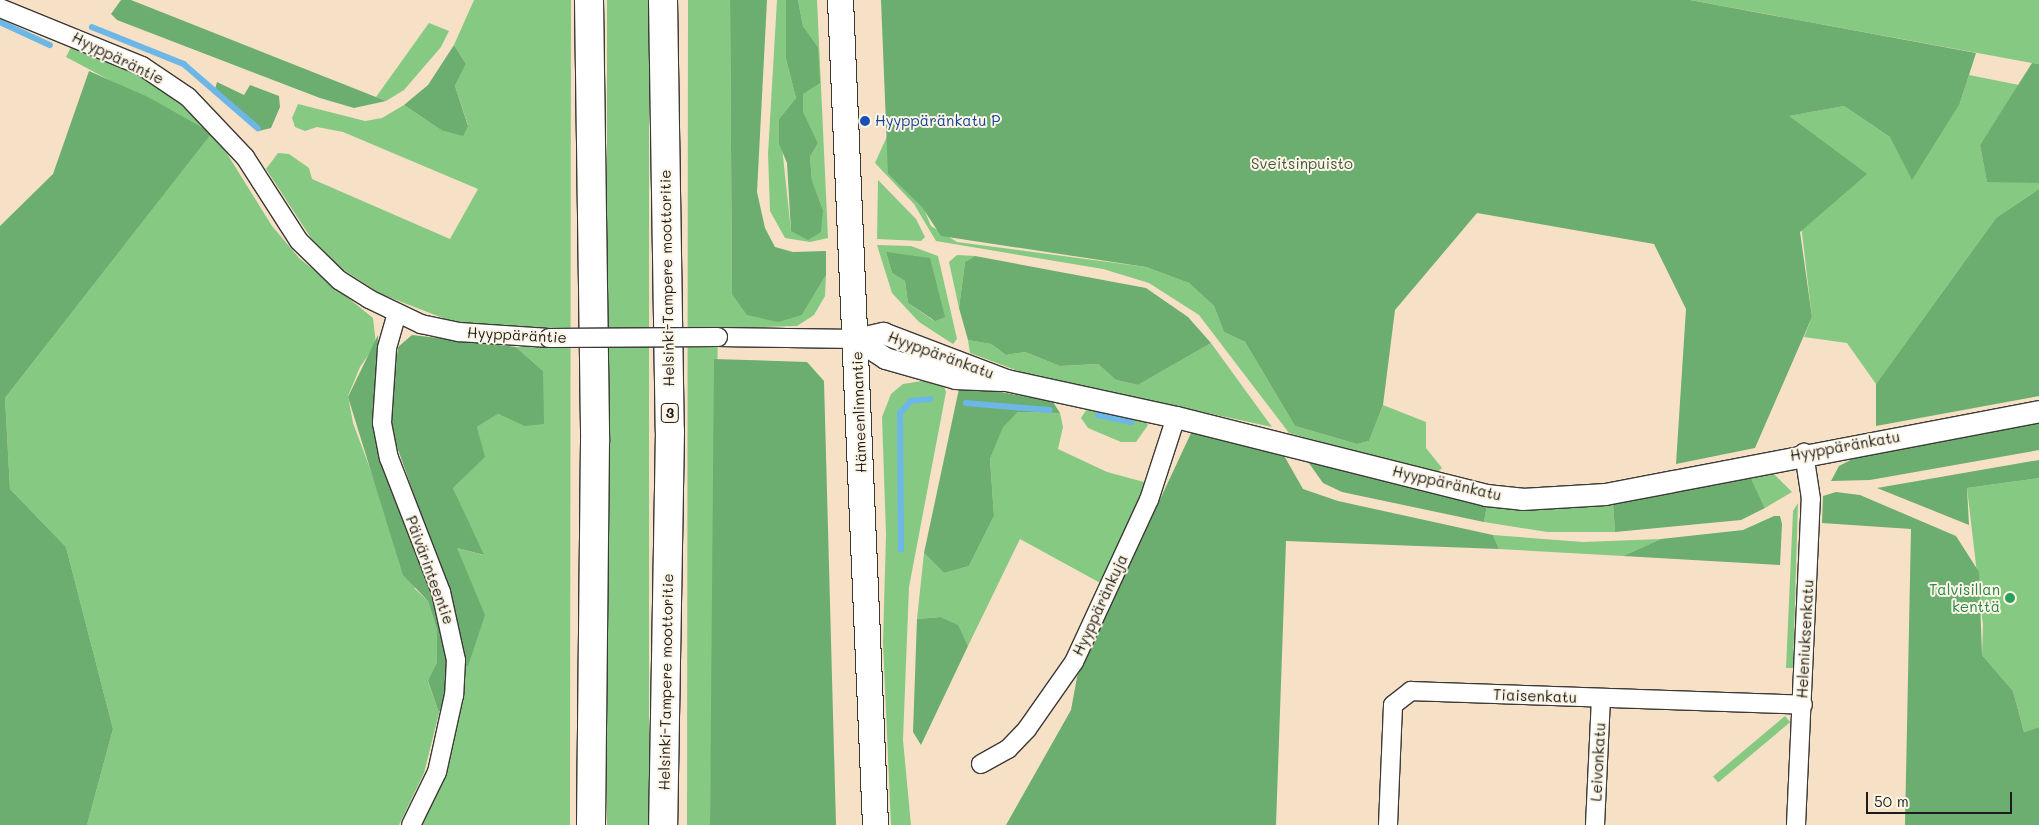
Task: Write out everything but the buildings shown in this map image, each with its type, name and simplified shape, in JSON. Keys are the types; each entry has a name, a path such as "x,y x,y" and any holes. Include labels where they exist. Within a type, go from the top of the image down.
{"highway":[{"path":"589,0 595,442 591,825"},
{"name":"Helsinki-Tampere moottoritie","path":"663,0 670,431 663,825"}],"main road":[{"name":"Hämeenlinnantie","path":"840,0 856,339 875,825"}],"street":[{"name":"Hyyppäräntie","path":"0,8 109,50 168,81 225,132 281,218 318,262 346,285 397,313 459,332 549,338 718,337 856,339"},
{"name":"Päivärinteentie","path":"397,313 387,349 382,423 389,458 441,592 456,660 437,772 411,825"},
{"name":"Hyyppäränkatu","path":"856,339 885,358 946,376 1006,380 1176,417 1486,495 1522,499 1605,494 1804,454 2039,411"},
{"name":"Hyyppäränkuja","path":"981,764 1008,749 1027,729 1074,662 1149,500 1176,417"},
{"name":"Heleniuksenkatu","path":"1796,825 1812,499 1804,454"},
{"name":"Tiaisenkatu","path":"1388,825 1393,705 1402,694 1802,705"},
{"name":"Leivonkatu","path":"1595,825 1601,698"}],"green space":[{"path":"121,0 131,0 386,101 354,108 320,98 117,20 111,14"},
{"path":"474,0 571,0 570,825 420,825 449,755 457,548 483,555 453,488 484,457 477,427 498,414 524,426 543,371 516,347 557,346 555,328 484,326 448,320 381,294 342,269 311,238 266,169 278,153 289,154 309,168 312,179 450,239 478,189 343,132 317,127 305,131 295,127 292,118 298,104 365,121 382,118 404,105 441,130 468,125 455,86 466,64 454,45"},
{"path":"607,0 649,0 649,825 607,825"},
{"path":"688,0 730,0 732,294 802,315 826,275 825,296 814,315 797,326 718,328 710,825 687,825"},
{"path":"730,0 767,0 757,192 765,228 775,247 793,252 826,251 826,275 802,315 778,322 747,315 732,294"},
{"path":"777,0 786,0 786,59 796,98 779,119 791,231 823,210 812,182 810,157 818,143 803,113 803,94 818,47 803,26 798,0 817,0 828,238 810,242 785,238 770,211 768,154"},
{"path":"786,0 798,0 803,26 818,47 820,83 803,94 803,112 818,143 810,157 812,181 823,210 821,232 808,240 791,231 787,163 779,144 779,119 796,98 786,59"},
{"name":"Sveitsinpuisto","path":"881,0 1690,0 1976,53 1960,103 1912,180 1890,137 1844,106 1789,116 1867,174 1800,232 1812,317 1755,448 1676,464 1686,309 1654,244 1477,213 1395,310 1383,405 1369,441 1357,444 1295,426 1245,342 1224,332 1214,306 1189,283 1146,267 941,236 922,207 888,174"},
{"path":"1690,0 2039,0 2039,64 2032,63"},
{"path":"429,23 449,31 441,47 404,90 386,101 376,97"},
{"path":"72,45 149,81 179,103 212,133 272,226 299,258 373,318 376,344 360,367 348,396 353,423 415,589 428,601 437,630 437,662 428,682 439,713 424,773 399,825 87,825 113,729 66,547 10,489 5,398 211,134 66,57"},
{"path":"454,45 466,64 455,86 468,126 463,136 441,130 404,105 428,85"},
{"path":"2032,63 2039,64 2039,183 1987,182 1980,145"},
{"path":"89,71 148,97 212,133 5,398 10,489 66,547 113,729 87,825 0,825 0,226 53,174"},
{"path":"1969,75 2019,85 1980,145 1987,181 2039,183 2039,189 1996,218 1876,384 1847,343 1804,337 1812,317 1788,116 1844,106 1890,137 1960,103"},
{"path":"217,82 244,95 250,85 279,96 280,107 271,128 259,131 215,89"},
{"path":"889,132 888,174 923,207 931,226 957,242 1146,267 1189,283 1214,306 1224,332 1245,342 1295,426 1357,444 1369,441 1383,405 1426,422 1426,448 1442,468 1435,474 1289,433 1199,315 1149,283 1103,269 936,241 914,204 875,163"},
{"path":"878,180 916,219 925,237 921,241 877,239"},
{"path":"2039,189 2039,396 1876,426 1876,384 1996,218"},
{"path":"877,245 911,246 938,256 957,339 953,344 919,322 892,293","holes":["886,252 934,321 908,303 905,281 892,273"]},
{"path":"886,252 930,258 945,317 935,321 908,303 905,281 892,273"},
{"path":"957,255 975,256 965,262 959,308 949,262"},
{"path":"975,256 1146,288 1188,317 1211,343 1138,385 1116,380 1098,364 1060,366 1025,352 1006,355 991,344 968,340 959,308 965,262"},
{"path":"378,335 377,423 435,588 447,654 448,686 439,713 428,681 437,662 437,630 428,601 403,575 348,397"},
{"path":"412,335 516,347 543,371 544,424 524,426 498,414 477,427 485,457 453,488 484,555 457,548 485,615 468,666 461,666 453,605 389,424 398,347"},
{"path":"968,340 991,344 1006,355 1025,352 1060,366 1098,364 1116,380 1138,385 1211,343 1272,427 1026,374 970,353"},
{"path":"714,359 807,362 824,381 836,825 710,825"},
{"path":"922,381 943,384 946,392 909,587 903,740 911,825 891,825 883,643 886,534 882,417 891,394 903,384"},
{"path":"960,384 1053,402 1060,413 1018,412 1003,427 990,459 994,516 969,566 944,573 924,553"},
{"path":"1087,409 1145,420 1148,425 1136,442 1121,442 1088,428 1081,418"},
{"path":"1018,412 1060,413 1063,427 1058,449 1107,472 1144,482 1144,499 1104,585 1020,539 968,646 957,625 941,617 917,619 924,553 944,573 969,566 994,516 990,459 1003,426"},
{"path":"2039,421 2039,450 1870,480 1831,481 1839,466 1866,452"},
{"path":"1192,431 1282,452 1303,489 1338,501 1493,535 1499,549 1286,541 1276,825 1006,825 1071,710 1077,677"},
{"path":"1306,459 1487,505 1484,522 1342,492 1323,483"},
{"path":"2039,460 2039,478 1967,488 1969,525 1877,488"},
{"path":"1771,471 1792,492 1765,508 1749,474"},
{"path":"1749,474 1765,508 1741,520 1615,532 1613,503"},
{"name":"Talvisillan kenttä","path":"2039,478 2039,727 2024,732 2013,691 1982,655 1983,625 1967,488"},
{"path":"1836,492 1860,495 1956,536 1979,572 1982,655 2013,691 2024,732 2039,727 2039,825 1905,825 1911,529 1822,523 1823,496"},
{"path":"1613,503 1615,532 1547,532 1484,522 1487,505 1546,509"},
{"path":"1798,503 1793,668 1786,668 1793,511"},
{"path":"1774,516 1780,516 1782,524 1780,565 1623,556 1661,539 1743,530"},
{"path":"1493,535 1583,542 1661,539 1623,556 1499,549"},
{"path":"941,617 958,625 968,646 921,745 913,732 917,619"},
{"path":"1785,716 1790,722 1718,783 1713,776"}],"waterway":[{"path":"0,22 50,45"},
{"path":"92,27 184,64 258,128"},
{"path":"901,550 900,413 911,401 930,399"},
{"path":"966,403 1050,410"},
{"path":"1098,415 1131,422"}],"place":[{"name":"Hyyppäränkatu P","path":"865,121"},
{"name":"Talvisillan kenttä","path":"2010,598"}]}
